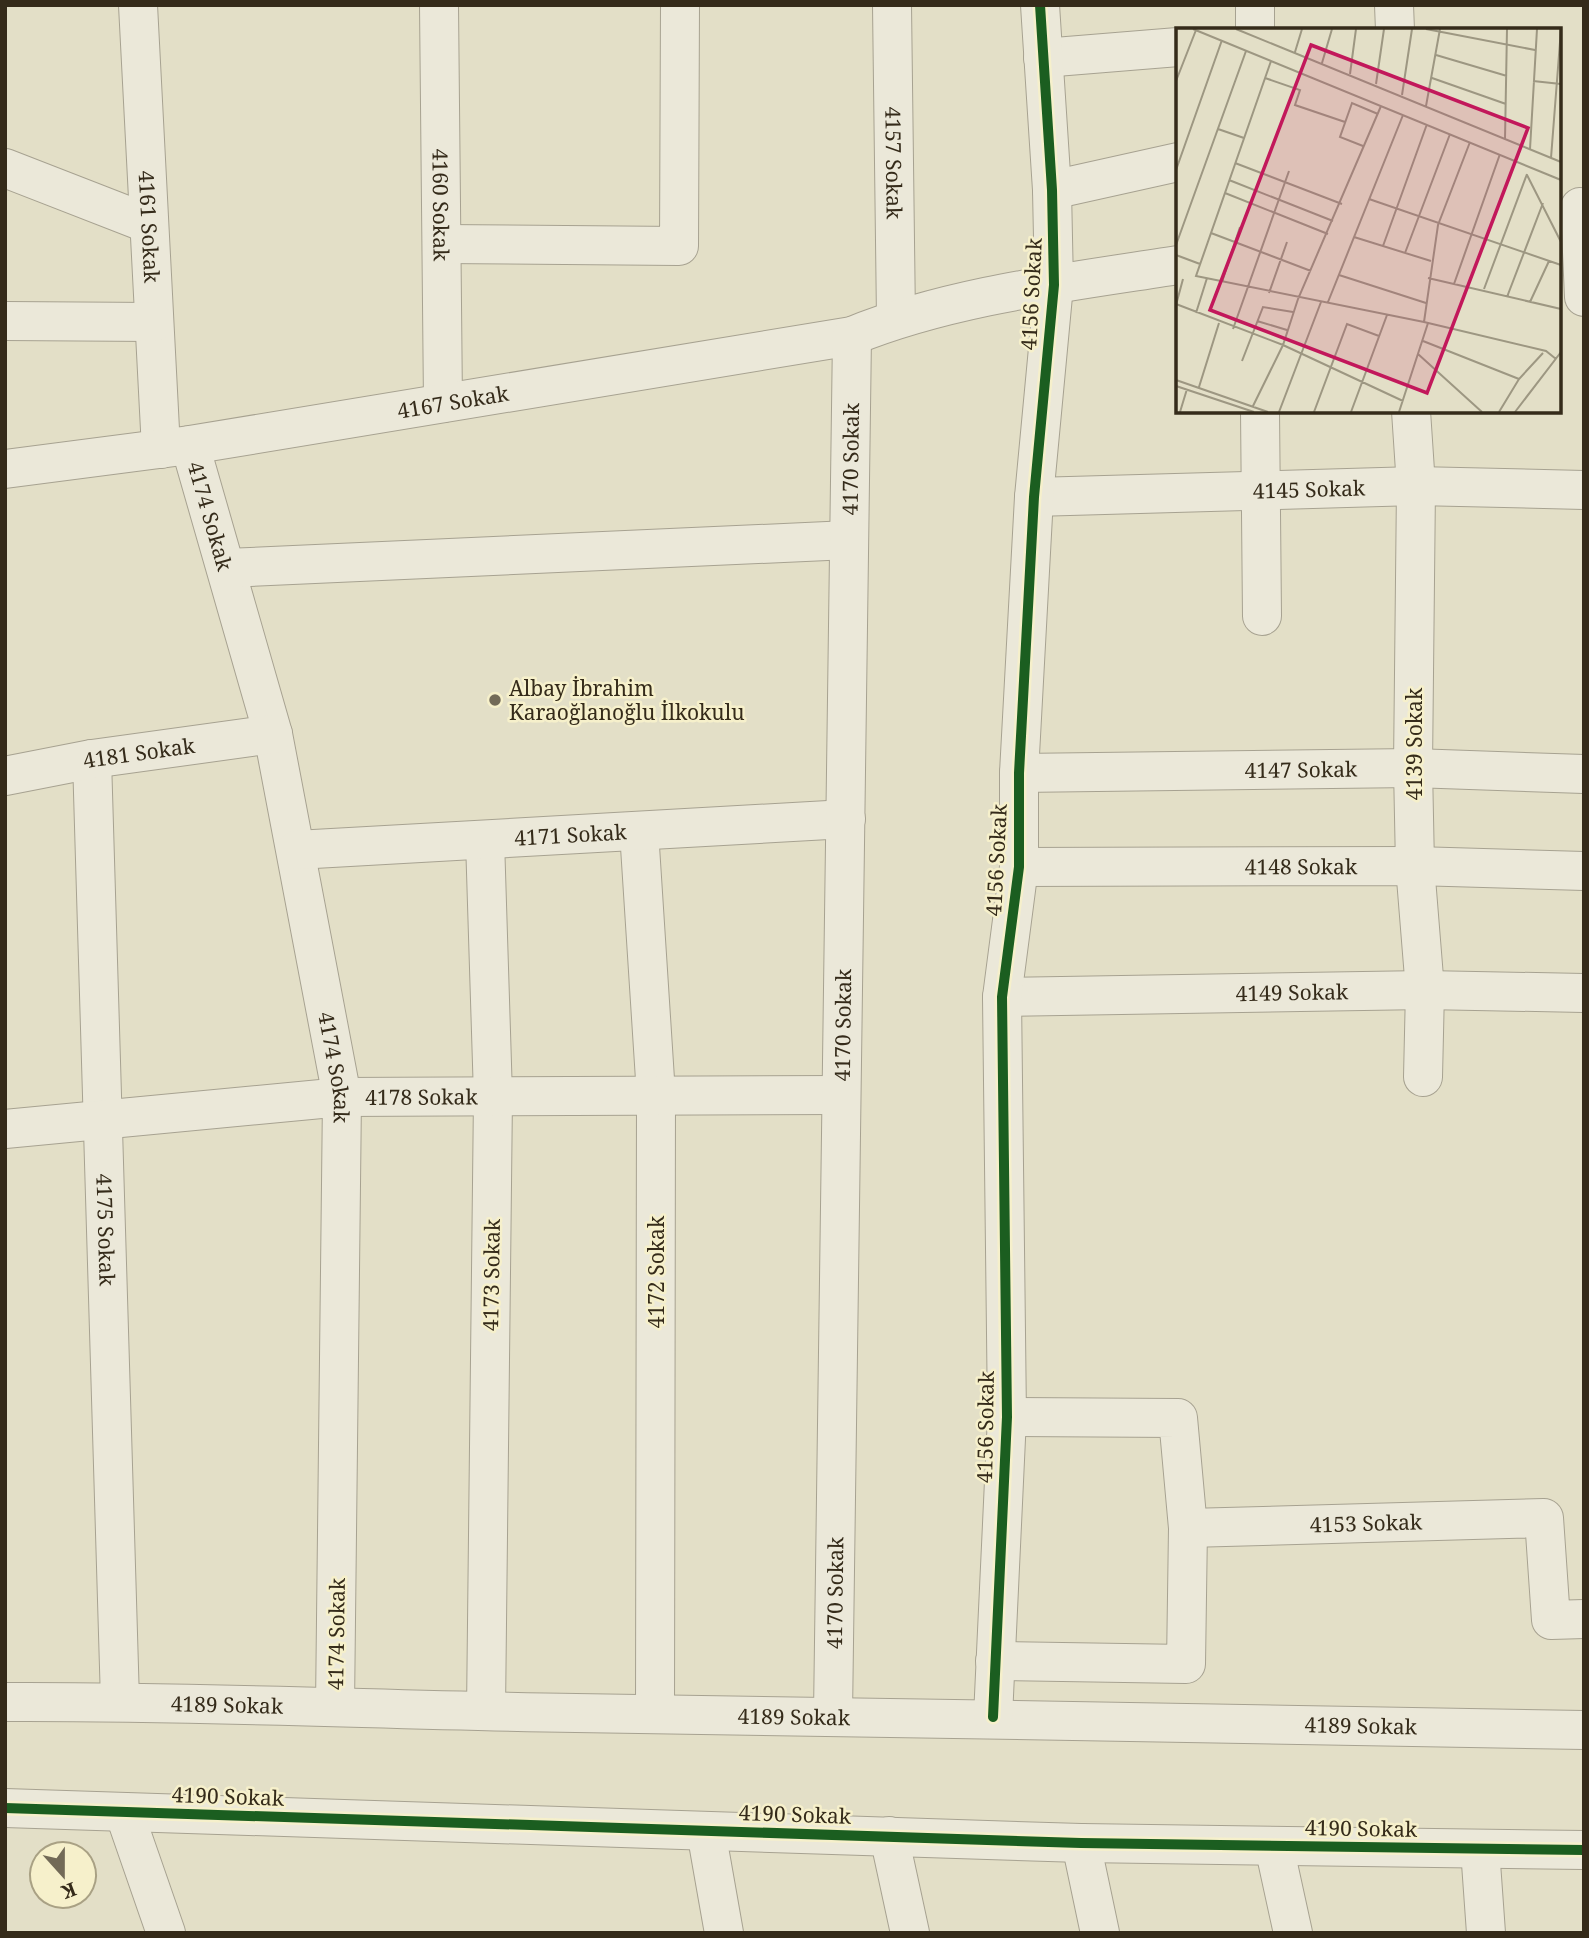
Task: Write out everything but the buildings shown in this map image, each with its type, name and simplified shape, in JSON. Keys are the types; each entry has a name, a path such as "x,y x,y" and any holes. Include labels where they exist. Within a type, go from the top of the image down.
{"street":[{"name":"4161 Sokak","path":"138,5 154,322 176,447"},
{"name":"4160 Sokak","path":"439,5 443,403"},
{"path":"442,244 679,246 680,5"},
{"name":"4157 Sokak","path":"892,5 896,318"},
{"name":"4156 Sokak","path":"993,1717 1007,1417 1002,997 1019,867 1019,773 1034,497 1054,285 1052,190 1040,5"},
{"path":"1255,5 1255,28"},
{"path":"1394,5 1395,28"},
{"path":"1043,58 1176,47"},
{"path":"1052,190 1176,162"},
{"path":"5,168 149,224"},
{"path":"1574,207 1584,297"},
{"path":"896,318 1054,285 1176,265"},
{"name":"4167 Sokak","path":"5,469 176,447 852,336 896,318"},
{"path":"5,321 154,322"},
{"name":"4170 Sokak","path":"833,1716 852,336"},
{"path":"1260,413 1263,490 1262,616"},
{"name":"4139 Sokak","path":"1411,413 1416,486 1413,768 1415,866 1425,990 1423,1077"},
{"name":"4174 Sokak","path":"176,447 226,568 273,734 342,1097 335,1707"},
{"name":"4145 Sokak","path":"1034,497 1416,486 1584,490"},
{"path":"226,568 849,540"},
{"name":"4181 Sokak","path":"5,776 92,759 273,734"},
{"name":"4175 Sokak","path":"92,759 120,1701"},
{"name":"4147 Sokak","path":"1019,773 1413,768 1584,774"},
{"name":"4171 Sokak","path":"296,850 846,819"},
{"name":"4172 Sokak","path":"639,831 656,1095 655,1714"},
{"name":"4173 Sokak","path":"485,840 494,1097 486,1711"},
{"name":"4148 Sokak","path":"1019,867 1415,866 1584,872"},
{"name":"4149 Sokak","path":"1002,997 1425,990 1584,993"},
{"name":"4178 Sokak","path":"5,1129 342,1097 841,1095"},
{"path":"995,1661 1186,1664 1188,1528 1178,1418 1007,1417"},
{"name":"4153 Sokak","path":"1188,1528 1544,1518 1567,1620"},
{"name":"4189 Sokak","path":"5,1702 120,1701 486,1711 993,1717 1584,1730"},
{"name":"4190 Sokak","path":"5,1808 1081,1843 1584,1850"},
{"path":"124,1812 166,1933"},
{"path":"706,1831 724,1933"},
{"path":"889,1836 909,1933"},
{"path":"1081,1843 1100,1933"},
{"path":"1274,1846 1293,1933"},
{"path":"1479,1849 1486,1933"}],"cycle path":[{"path":"993,1717 1007,1417 1002,997 1019,867 1019,773 1034,497 1054,285 1052,190 1040,5"},
{"path":"5,1808 1081,1843 1584,1850"}],"place":[{"name":"Albay İbrahim Karaoğlanoğlu İlkokulu","path":"495,700"}]}
